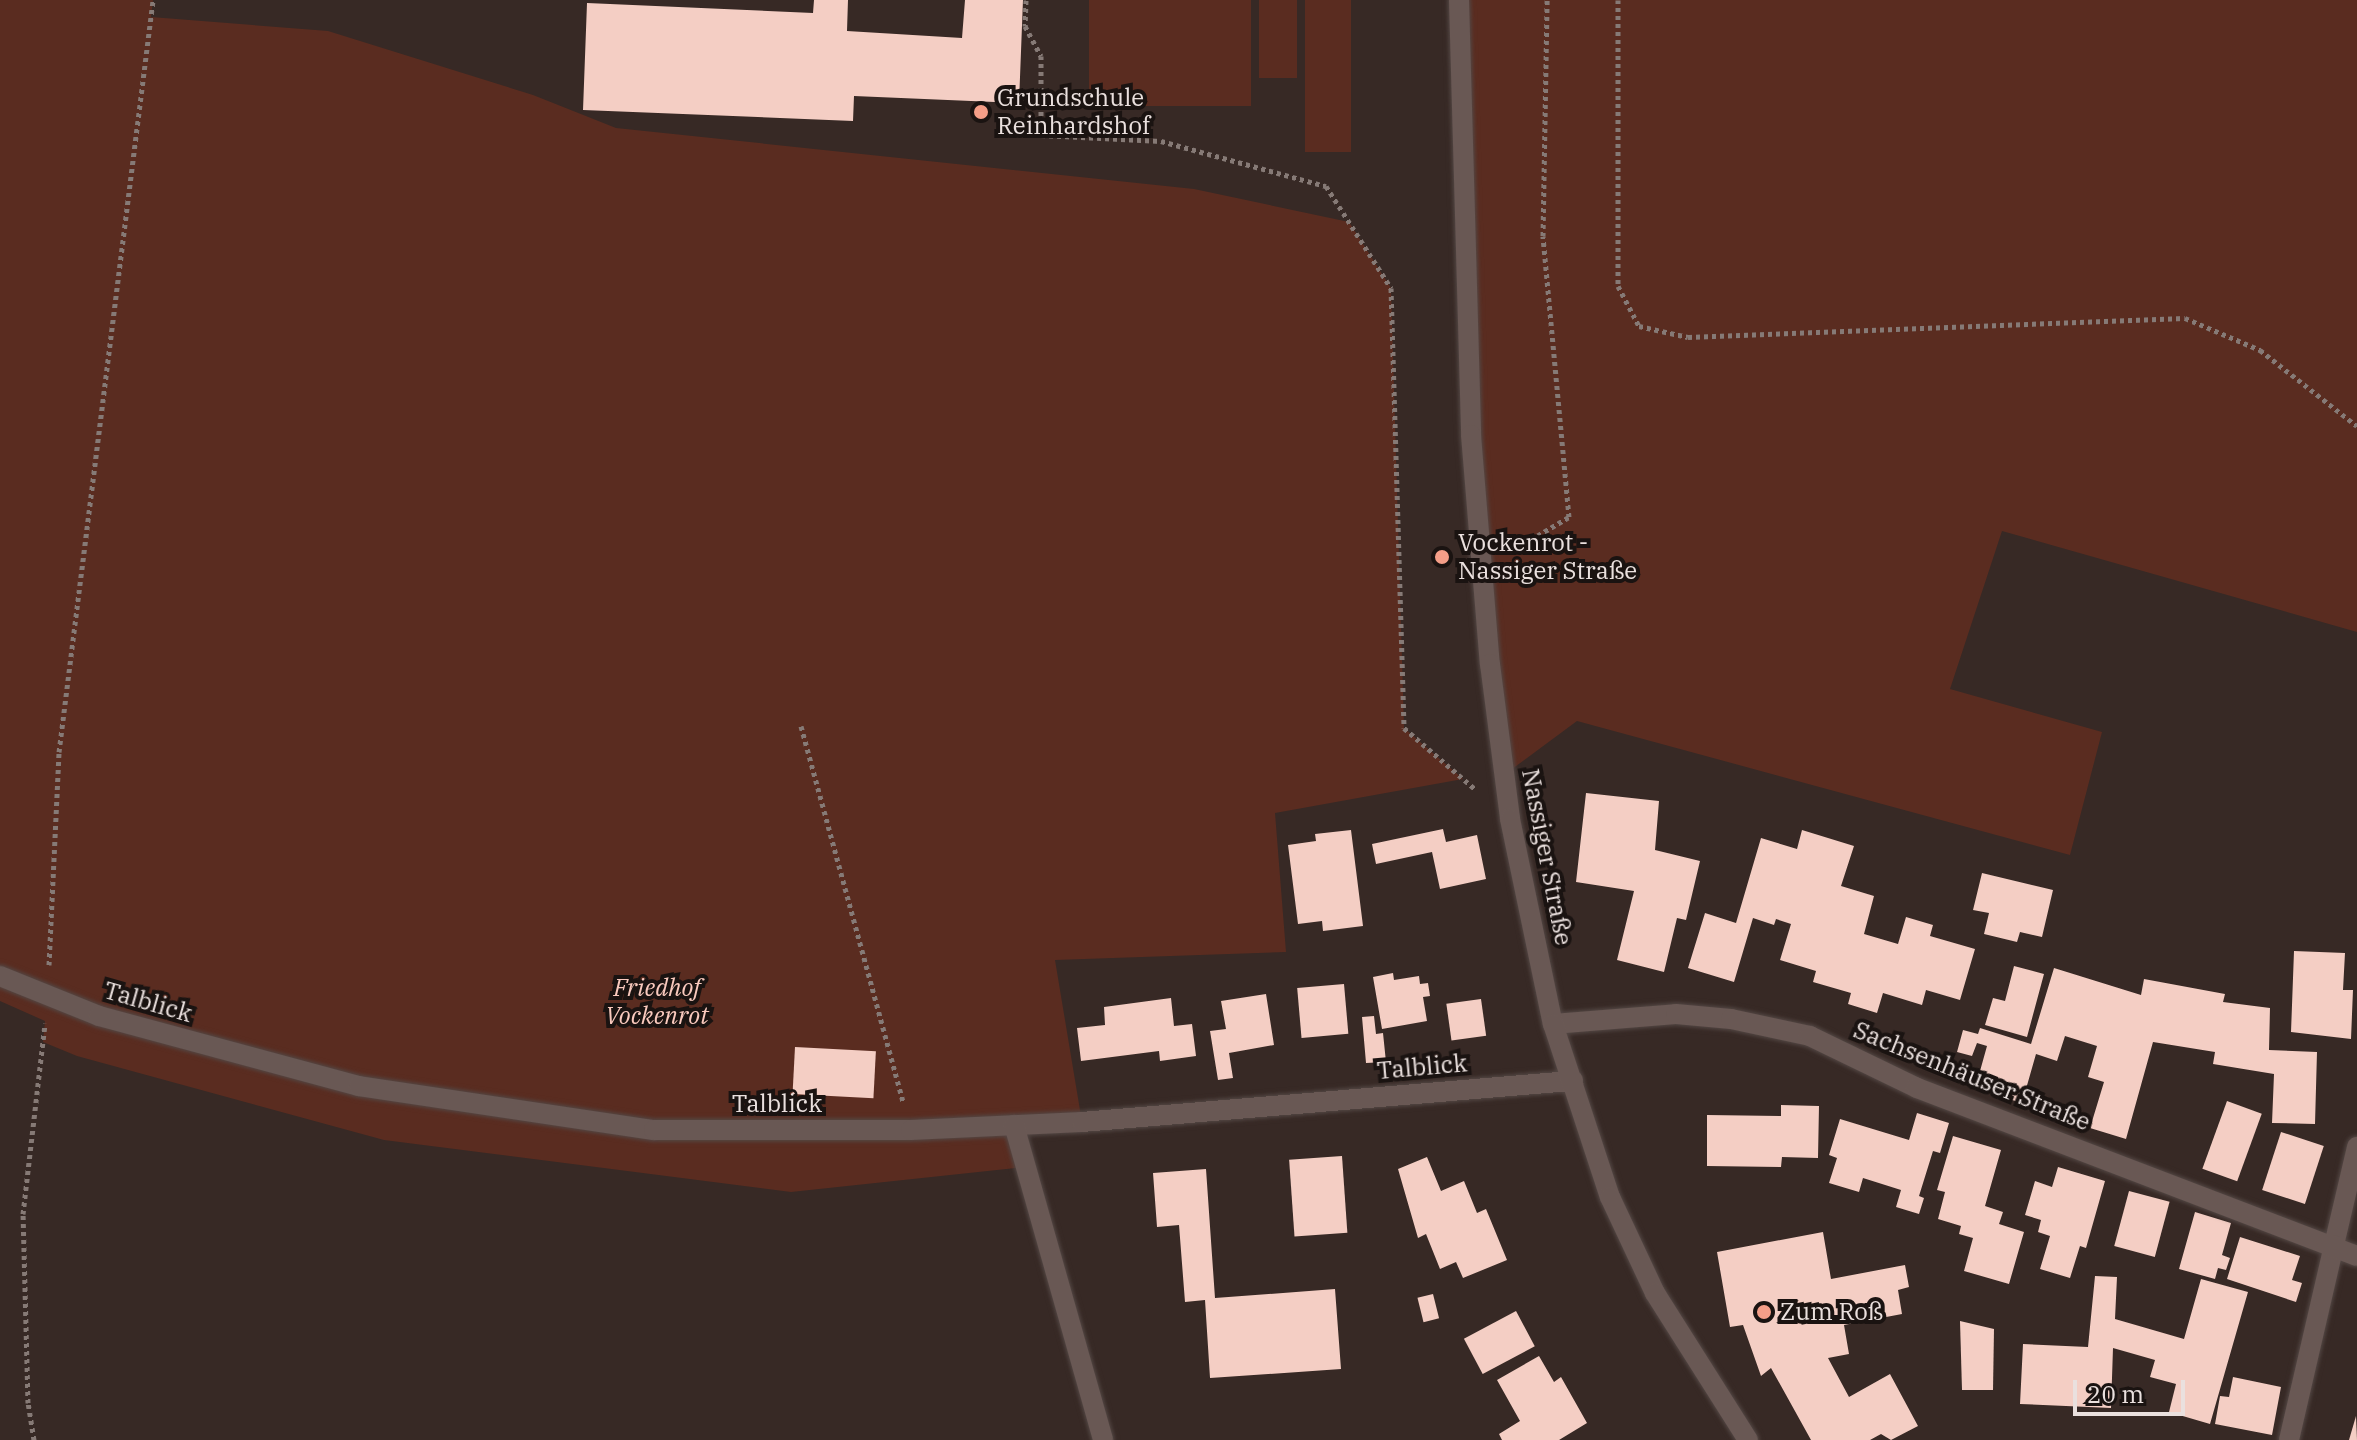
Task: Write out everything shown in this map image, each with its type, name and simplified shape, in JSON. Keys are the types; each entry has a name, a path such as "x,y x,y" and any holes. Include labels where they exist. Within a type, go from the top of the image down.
{"street":[{"name":"Nassiger Straße","path":"1459,0 1465,237 1482,569 1510,819 1553,1024 1610,1197 1655,1293 1748,1440"},
{"name":"Talblick","path":"0,976 47,999 359,1086 654,1130 911,1130 1014,1125 1573,1081"},
{"name":"Sachsenhäuser Straße","path":"1553,1024 1676,1014 1731,1019 1810,1036 1917,1088 2357,1256"},
{"path":"1014,1125 1103,1440"},
{"path":"2289,1440 2357,1147"}],"path":[{"path":"34,1440 28,1403 23,1214 47,999 59,752 153,0"},
{"path":"1026,0 1025,26 1041,56 1041,135 1161,141 1326,186 1391,288 1404,728 1510,819"},
{"path":"1482,569 1569,517 1543,236 1547,0"},
{"path":"1618,0 1618,286 1639,326 1688,337 2185,318 2260,350 2357,426"},
{"path":"801,726 911,1130"}],"green space":[{"name":"Friedhof Vockenrot","path":"0,0 153,0 151,17 328,31 533,95 616,128 1194,189 1349,222 1391,288 1404,728 1463,779 1275,813 1286,952 1055,960 1082,1122 1015,1125 1026,1167 791,1192 384,1140 77,1056 43,1042 45,1021 0,1001"},
{"path":"1089,0 1251,0 1251,106 1089,106"},
{"path":"1259,0 1297,0 1297,78 1259,78"},
{"path":"1305,0 1351,0 1351,152 1305,152"},
{"path":"1459,0 2357,0 2357,632 2002,531 1950,689 2102,732 2070,855 1577,721 1504,775 1490,663"}],"building":[{"path":"814,0 848,0 847,31 962,38 965,0 1023,0 1019,103 854,96 853,121 583,110 587,3 813,13"},
{"path":"1586,793 1659,801 1655,850 1700,861 1686,920 1677,918 1664,972 1617,960 1634,891 1576,882"},
{"path":"1443,829 1446,842 1477,835 1486,879 1440,889 1432,852 1376,864 1372,844"},
{"path":"1351,830 1363,926 1323,931 1322,921 1298,924 1288,845 1316,841 1315,834"},
{"path":"1802,830 1854,846 1841,886 1874,896 1864,934 1898,944 1906,917 1933,925 1930,936 1975,949 1960,1000 1926,990 1922,1005 1883,993 1877,1013 1848,1004 1851,993 1813,982 1816,971 1780,960 1791,924 1776,919 1774,925 1753,918 1734,982 1688,968 1705,913 1736,923 1761,838 1797,849"},
{"path":"1982,873 2053,890 2042,937 2020,932 2017,942 1984,934 1989,913 1973,910"},
{"path":"2294,951 2345,953 2343,990 2353,990 2351,1039 2291,1032"},
{"path":"2014,966 2044,974 2027,1037 1985,1025 1993,998 2005,1001"},
{"path":"2054,968 2141,995 2144,979 2225,994 2223,1002 2270,1008 2269,1050 2317,1052 2315,1124 2272,1123 2274,1074 2213,1064 2215,1052 2153,1042 2126,1139 2090,1128 2104,1082 2088,1077 2097,1046 2065,1036 2057,1061 2036,1054 2022,1103 1975,1089 1987,1046 1977,1043 1972,1056 1957,1052 1963,1030 1978,1034 1980,1028 2031,1044"},
{"path":"1393,973 1394,980 1419,976 1420,984 1428,983 1430,996 1423,997 1427,1021 1382,1029 1373,977"},
{"path":"1344,984 1348,1034 1302,1038 1297,988"},
{"path":"1266,994 1274,1045 1229,1053 1233,1078 1218,1080 1210,1031 1226,1029 1221,1001"},
{"path":"1171,998 1174,1026 1192,1024 1196,1056 1160,1061 1159,1051 1081,1061 1077,1028 1105,1025 1104,1007"},
{"path":"1481,999 1486,1036 1451,1041 1446,1004"},
{"path":"1374,1016 1376,1034 1383,1033 1386,1062 1366,1063 1362,1017"},
{"path":"795,1047 876,1051 873,1098 793,1094"},
{"path":"2227,1101 2262,1114 2237,1181 2202,1169"},
{"path":"1781,1105 1819,1106 1818,1158 1782,1157 1781,1167 1707,1166 1707,1115 1781,1116"},
{"path":"1917,1113 1949,1123 1940,1153 1933,1151 1919,1196 1924,1198 1919,1214 1896,1207 1901,1190 1863,1178 1859,1192 1829,1183 1837,1158 1829,1155 1840,1119 1909,1140"},
{"path":"2281,1132 2324,1146 2305,1204 2262,1190"},
{"path":"1953,1136 2001,1150 1985,1206 2003,1212 1999,1224 2024,1232 2009,1284 1964,1271 1973,1238 1959,1234 1961,1226 1938,1219 1945,1192 1937,1190"},
{"path":"1342,1156 1347,1233 1295,1237 1289,1160"},
{"path":"1427,1157 1441,1191 1464,1181 1477,1213 1486,1209 1507,1260 1463,1278 1456,1262 1440,1269 1426,1234 1418,1238 1398,1169"},
{"path":"2058,1167 2105,1181 2086,1248 2080,1246 2070,1278 2040,1269 2050,1236 2038,1232 2041,1220 2025,1215 2035,1181 2052,1187"},
{"path":"1206,1169 1215,1298 1335,1289 1341,1369 1210,1378 1205,1300 1185,1302 1179,1225 1157,1227 1153,1173"},
{"path":"2129,1191 2170,1202 2155,1257 2114,1246"},
{"path":"2195,1212 2231,1223 2222,1255 2230,1258 2226,1270 2218,1268 2215,1279 2179,1269"},
{"path":"1823,1232 1831,1279 1905,1265 1909,1287 1898,1290 1902,1314 1844,1325 1849,1354 1828,1358 1849,1397 1890,1374 1918,1426 1891,1440 1881,1434 1870,1440 1811,1440 1771,1368 1761,1376 1743,1325 1730,1327 1717,1252"},
{"path":"2240,1237 2300,1256 2292,1280 2302,1283 2296,1302 2227,1279"},
{"path":"2095,1276 2117,1277 2115,1319 2184,1339 2201,1279 2248,1292 2210,1424 2169,1412 2176,1384 2150,1377 2155,1360 2113,1348 2111,1408 2020,1404 2023,1344 2088,1347"},
{"path":"1433,1294 1439,1318 1424,1322 1417,1298"},
{"path":"1516,1311 1535,1346 1483,1374 1464,1339"},
{"path":"1960,1321 1994,1329 1993,1390 1962,1390"},
{"path":"1539,1356 1554,1382 1561,1377 1587,1423 1559,1440 1502,1440 1499,1434 1520,1421 1497,1380"},
{"path":"2233,1377 2281,1387 2272,1435 2215,1424 2220,1396 2229,1397"},
{"path":"2356,1416 2357,1440 2349,1440"}],"place":[{"name":"Grundschule Reinhardshof","path":"981,112"},
{"name":"Vockenrot - Nassiger Straße","path":"1442,557"},
{"name":"Zum Roß","path":"1764,1312"}]}
